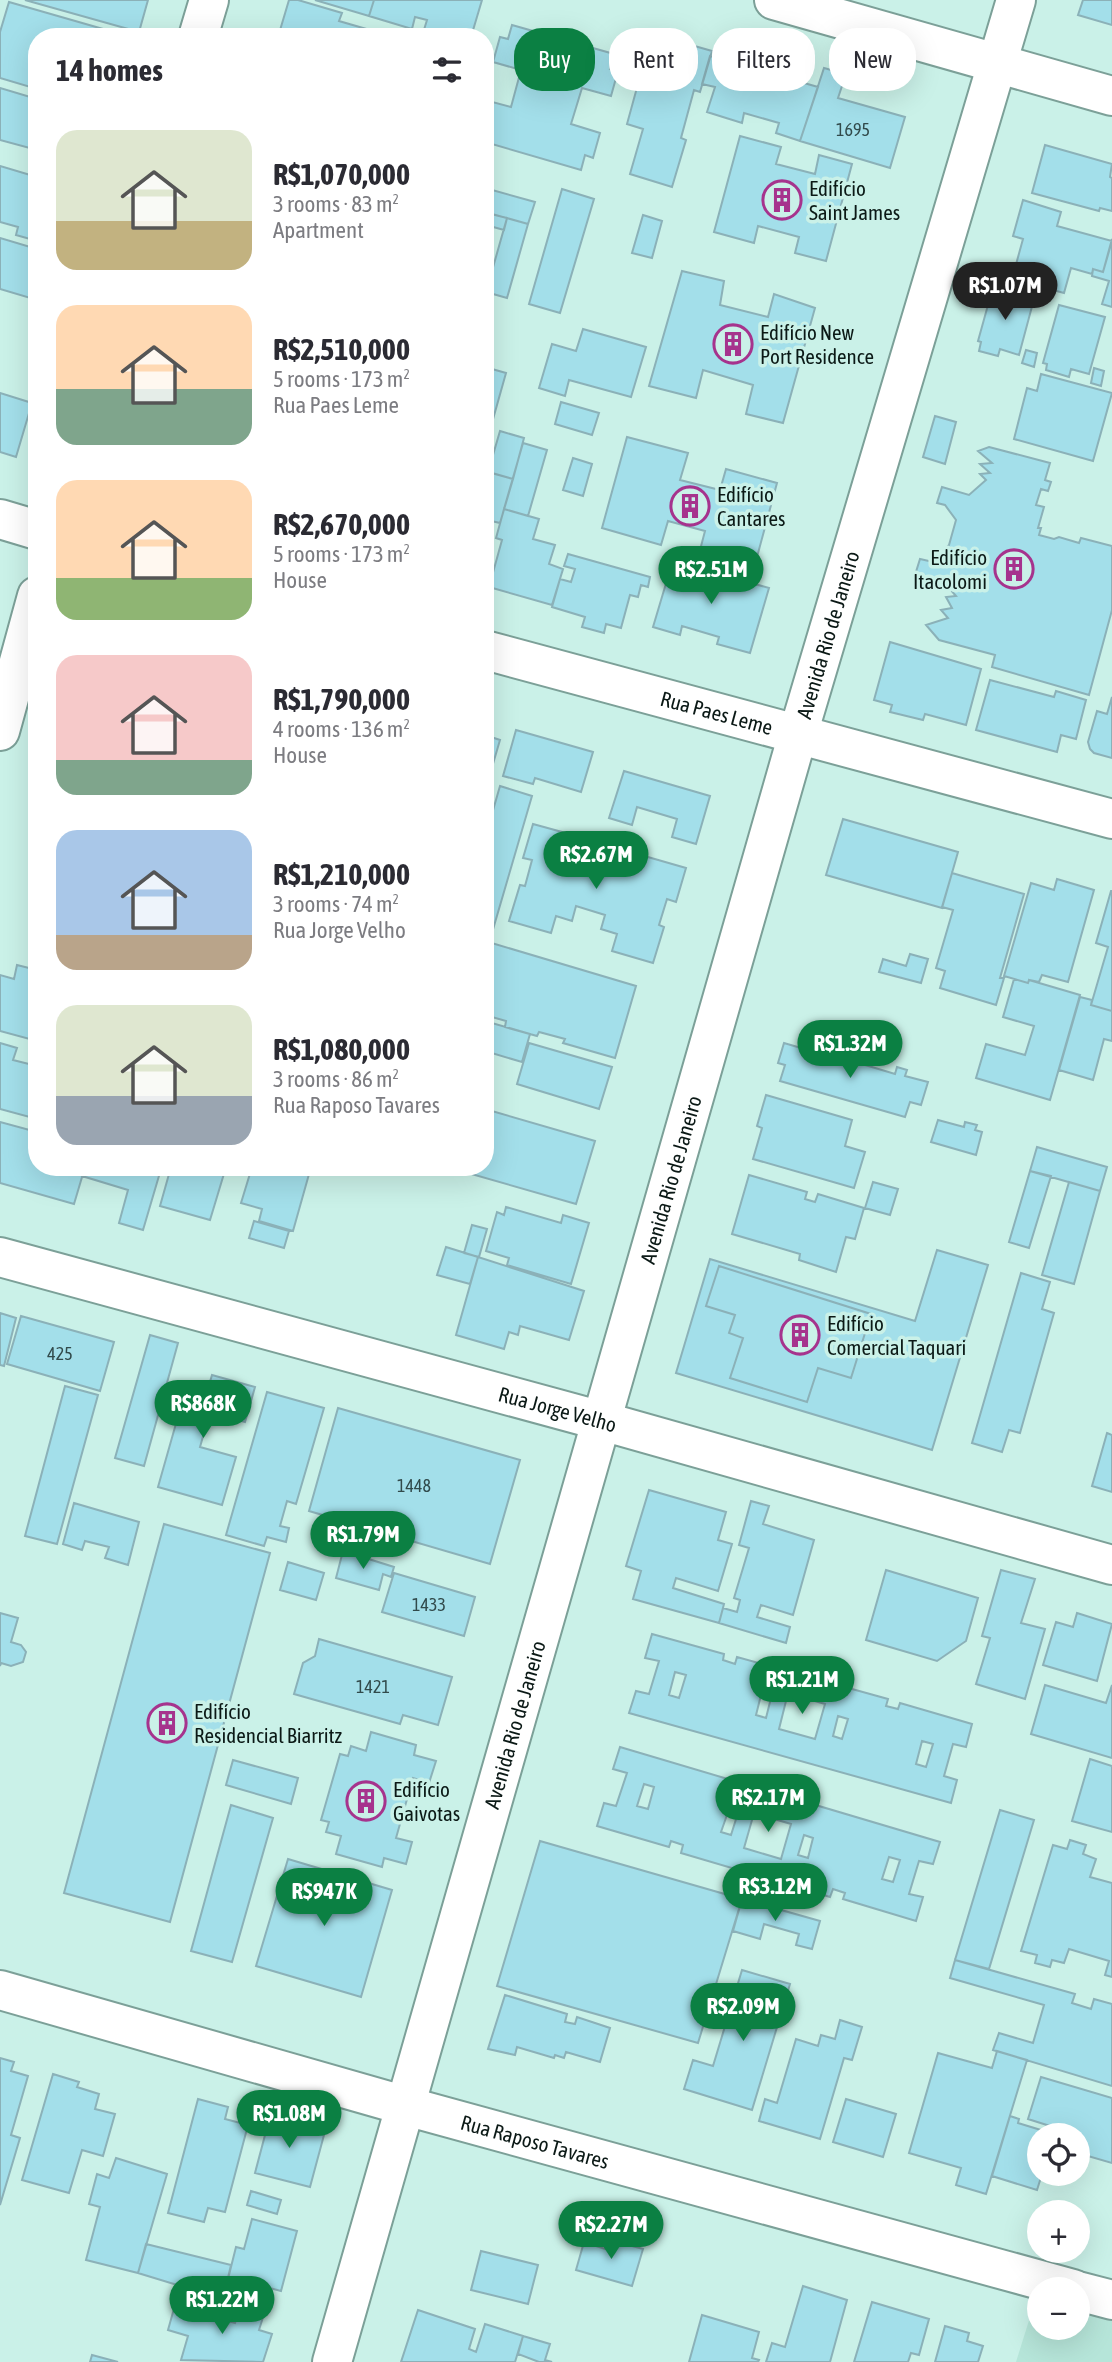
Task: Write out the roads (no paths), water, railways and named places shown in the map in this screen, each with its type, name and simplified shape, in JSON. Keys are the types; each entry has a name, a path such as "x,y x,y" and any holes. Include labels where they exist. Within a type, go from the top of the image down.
{"street":[{"path":"201,28 209,0"},
{"path":"775,0 1112,96"},
{"name":"Avenida Rio de Janeiro","path":"332,2362 798,734 1016,0"},
{"path":"0,519 28,527"},
{"path":"0,731 28,629"},
{"name":"Rua Paes Leme","path":"494,652 1112,819"},
{"name":"Rua Jorge Velho","path":"0,1257 602,1421 1112,1565"},
{"name":"Rua Raposo Tavares","path":"0,1990 406,2106 1029,2277"},
{"path":"1090,2294 1112,2300"}],"place":[{"name":"Edifício Saint James","path":"782,200"},
{"name":"Edifício New Port Residence","path":"733,344"},
{"name":"Edifício Cantares","path":"690,506"},
{"name":"Edifício Itacolomi","path":"1014,569"},
{"name":"Edifício Comercial Taquari","path":"800,1335"},
{"name":"Edifício Residencial Biarritz","path":"167,1723"},
{"name":"Edifício Gaivotas","path":"366,1801"}]}
